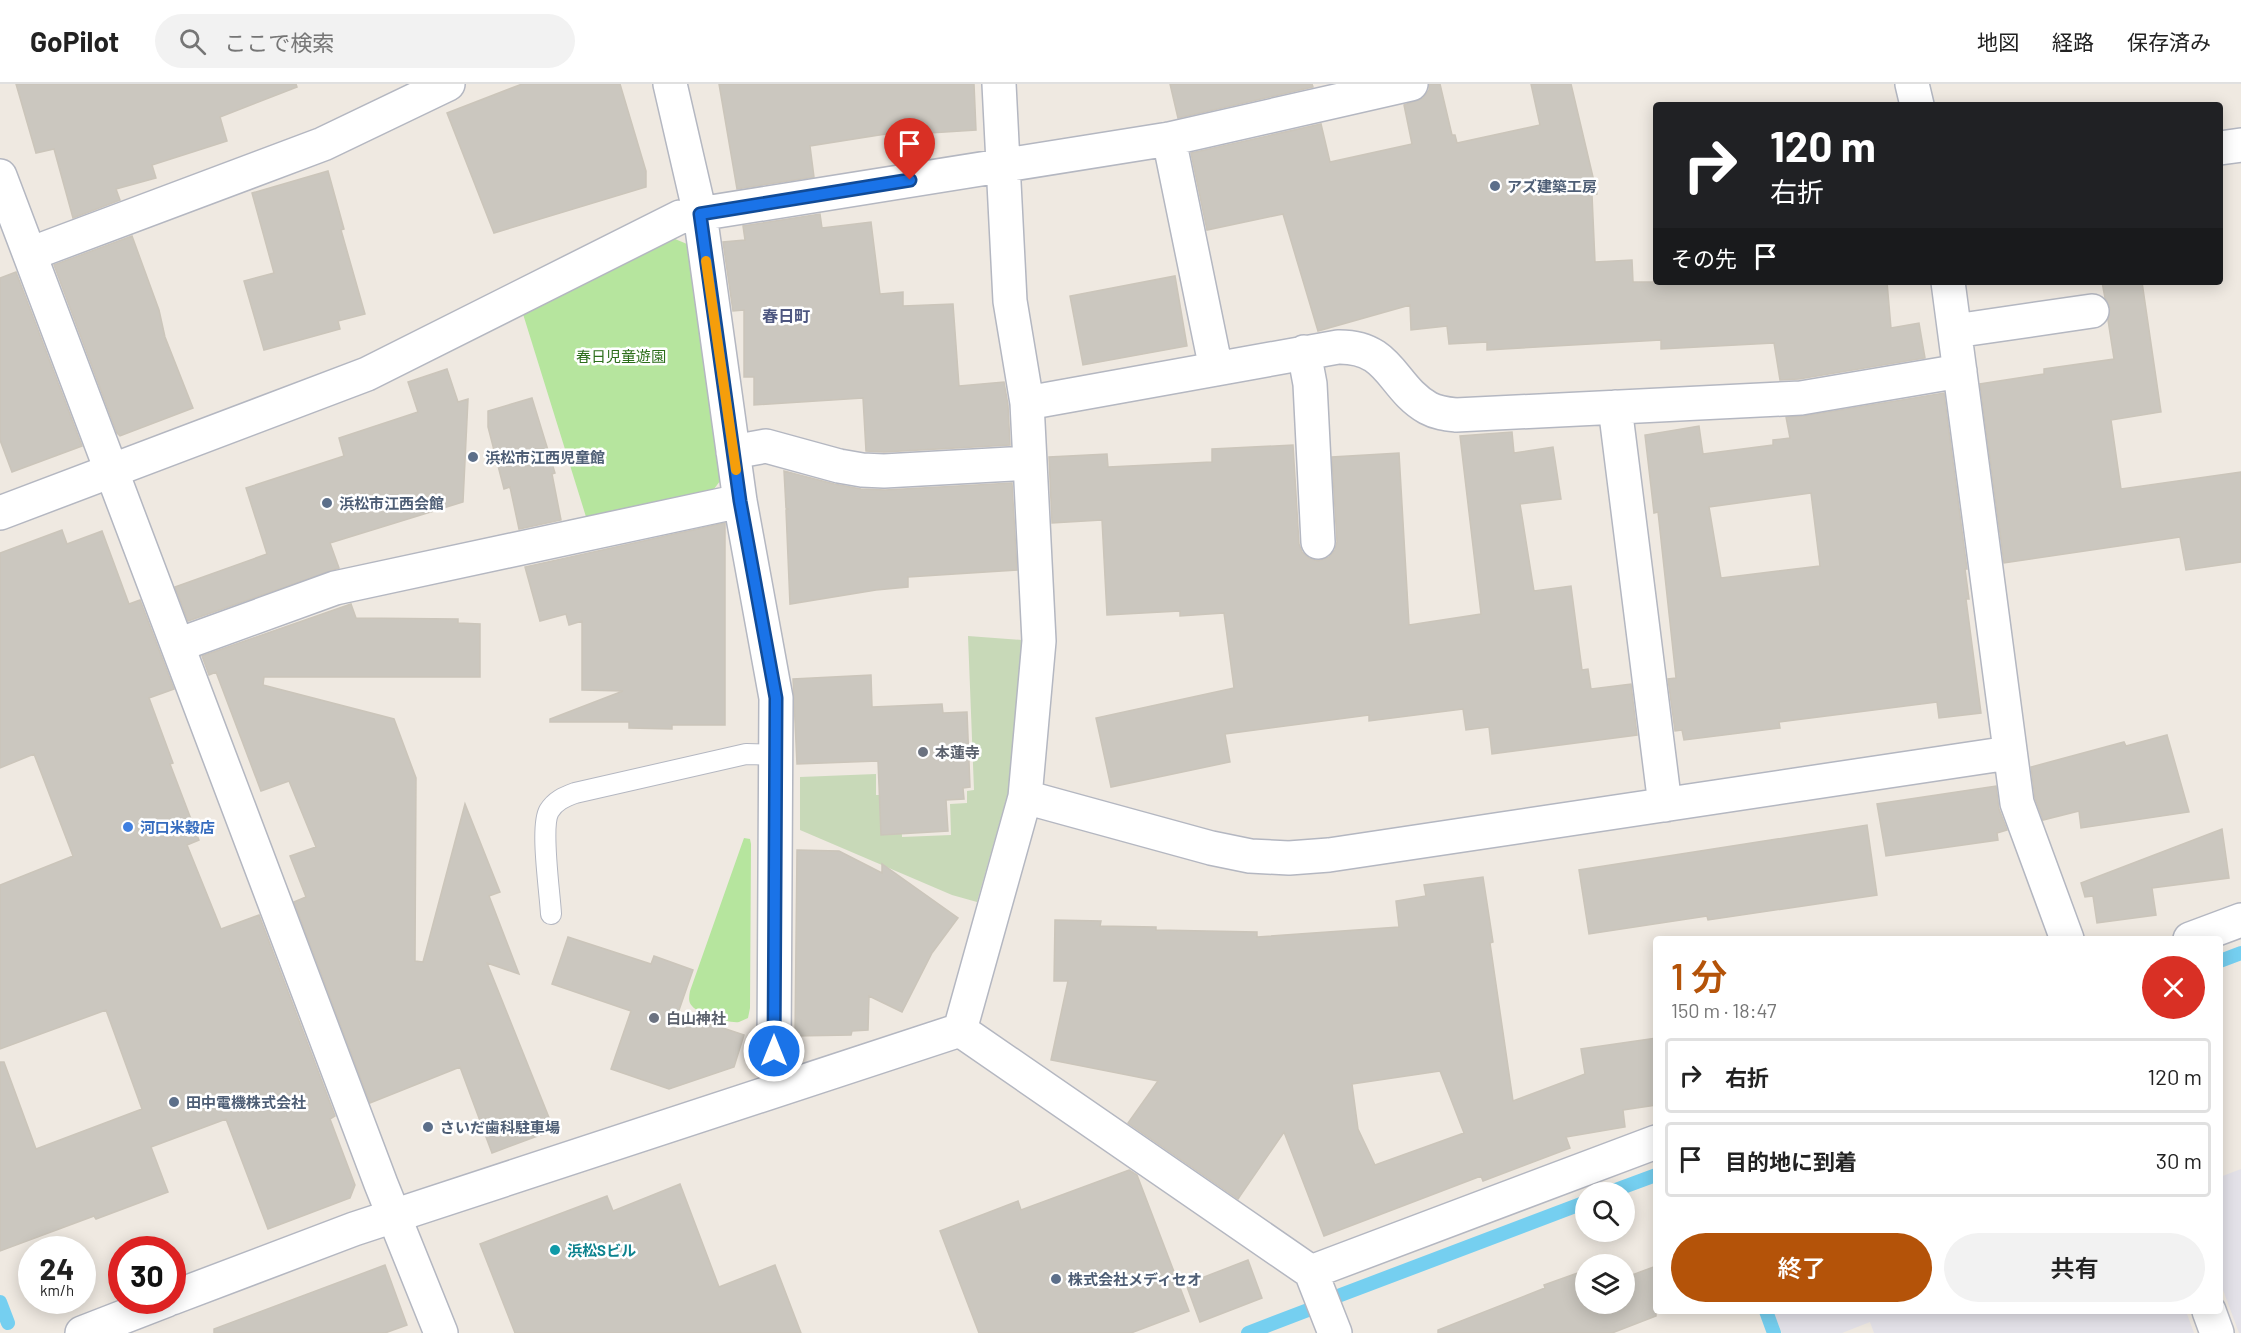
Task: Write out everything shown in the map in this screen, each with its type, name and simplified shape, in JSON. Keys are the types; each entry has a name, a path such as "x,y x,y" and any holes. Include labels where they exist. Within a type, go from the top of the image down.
{"street":[{"path":"30,255 323,144 448,84"},
{"path":"670,84 700,214 740,501 776,698 774,1051 786,1087"},
{"path":"960,1030 1025,797 1039,641 1027,404 1010,301 999,84"},
{"path":"0,513 367,374 680,217 1169,138 1354,90 1411,84"},
{"path":"1912,84 1916,102"},
{"path":"1169,138 1216,369"},
{"path":"2223,148 2241,145"},
{"path":"0,176 394,1216 441,1333"},
{"path":"1948,285 2009,753 2020,812 2066,936"},
{"path":"1955,331 2092,310"},
{"path":"1027,404 1338,346 1353,346 1367,351 1380,359 1429,409 1456,415 1801,398 1960,371"},
{"path":"1304,352 1310,384 1318,542"},
{"path":"1615,407 1665,805"},
{"path":"733,452 766,446 839,466 884,471 1029,463"},
{"path":"178,645 335,588 740,501"},
{"path":"1025,797 1210,848 1250,856 1289,858 1329,855 2009,753"},
{"path":"2198,936 2241,920"},
{"path":"186,1293 354,1229 960,1030"},
{"path":"960,1030 1323,1302 1653,1143"},
{"path":"82,1333 131,1314"},
{"path":"2209,1314 2217,1333"}],"lane":[{"path":"552,914 545,829 548,812 559,799 575,793 746,754 776,754"}],"shaded area":[{"path":"2241,1169 2241,1333 2239,1333 2223,1290 2223,1176"},
{"path":"1774,1314 2187,1314 2194,1333 1874,1333 1870,1322 1842,1333 1782,1333"}],"green space":[{"name":"春日児童遊園","path":"675,239 687,244 720,481 711,493 587,520 523,314"},
{"path":"968,636 1022,640 1008,793 977,902 952,895 800,830 800,777 876,774 876,795 883,795 901,806 902,837 951,835 950,804 967,803 967,791 974,790"},
{"path":"744,838 750,839 751,844 750,1008 748,1018 735,1022 721,1020 700,1012 691,1004 689,997"}],"building":[{"path":"16,84 296,84 297,87 220,117 227,141 152,165 156,178 116,189 120,200 73,218 54,149 36,153"},
{"path":"522,84 620,84 646,171 646,187 494,233 447,113"},
{"path":"719,84 974,84 976,130 930,133 930,127 810,146 814,177 737,189"},
{"path":"1170,84 1312,84 1313,87 1178,118"},
{"path":"1429,84 1440,84 1452,135 1455,135 1457,143 1540,125 1531,84 1571,84 1597,194 1592,195 1595,262 1632,260 1633,282 1653,282 1653,285 1887,285 1891,328 1919,323 1925,358 1799,379 1780,380 1774,343 1661,349 1661,340 1487,350 1487,342 1449,344 1447,326 1411,330 1410,305 1318,331 1283,214 1207,230 1191,153 1321,124 1330,162 1412,144 1404,105 1423,98 1429,90"},
{"path":"328,171 344,229 341,230 365,314 338,321 340,329 264,350 244,281 274,273 252,193"},
{"path":"820,214 822,228 871,222 880,294 903,292 903,306 953,304 959,386 1004,382 1008,405 1010,445 866,451 863,398 754,405 754,377 744,377 744,310 733,311 723,242 745,240 743,226"},
{"path":"132,236 159,310 165,337 193,408 120,436 54,265"},
{"path":"16,272 82,446 12,472 0,440 0,278"},
{"path":"1175,276 1187,346 1083,365 1070,296"},
{"path":"2103,285 2142,285 2161,412 2111,420 2121,489 2241,472 2241,562 2186,570 2180,537 2004,563 1980,384 2044,374 2044,369 2114,359 2108,320 2110,308"},
{"path":"447,369 458,402 468,399 463,502 330,543 339,568 188,621 175,587 267,554 246,488 344,456 339,438 418,412 408,382"},
{"path":"1944,393 1967,569 1965,569 1969,599 1966,599 1981,713 1939,718 1937,702 1779,722 1780,728 1684,740 1682,730 1675,731 1668,679 1676,678 1658,512 1654,513 1645,435 1699,426 1703,454 1773,445 1773,440 1790,438 1786,417","holes":["1811,493 1820,566 1721,578 1709,507"]},
{"path":"532,398 555,473 552,474 561,520 519,529 510,487 504,489 488,427 488,411"},
{"path":"1512,432 1514,453 1553,447 1561,499 1520,504 1534,591 1571,586 1582,670 1588,669 1591,689 1631,684 1637,735 1492,754 1489,727 1466,730 1463,709 1369,721 1369,715 1225,734 1230,762 1111,787 1096,718 1234,688 1224,613 1180,616 1180,611 1107,615 1102,520 1052,523 1049,457 1107,454 1108,467 1212,462 1212,449 1293,445 1299,544 1302,552 1318,561 1329,557 1335,550 1337,542 1332,457 1399,453 1409,625 1481,614 1460,436"},
{"path":"784,471 861,489 885,490 1012,483 1017,570 908,577 908,587 790,604 786,510 788,509 786,508"},
{"path":"725,523 725,725 672,725 672,729 629,728 629,722 550,722 550,719 623,691 582,690 582,621 569,625 566,614 540,621 525,567"},
{"path":"62,530 67,544 102,531 129,604 140,600 174,689 149,698 173,763 170,764 199,840 187,845 221,929 259,915 335,1116 330,1119 355,1185 350,1198 268,1229 226,1119 151,1147 168,1192 96,1219 94,1216 40,1236 18,1236 18,1244 0,1251 0,1062 4,1062 36,1149 142,1109 106,1010 0,1049 0,885 73,856 34,754 0,768 0,553"},
{"path":"351,604 356,618 458,619 458,623 480,624 480,677 264,677 263,685 394,719 416,778 415,961 423,962 465,804 500,892 489,896 519,974 487,963 550,1120 547,1121 551,1131 492,1153 460,1067 370,1103 294,902 306,897 290,856 316,847 289,781 261,791 216,672 209,675 202,656"},
{"path":"871,675 872,707 942,704 943,713 967,712 970,787 963,788 964,799 946,800 948,831 881,835 878,761 797,764 793,679"},
{"path":"2167,735 2189,812 2081,828 2079,811 2043,820 2035,798 2031,767 2124,742 2126,746"},
{"path":"1996,786 1999,809 2007,830 1997,833 1998,840 1886,856 1877,804"},
{"path":"1867,825 1877,895 1708,920 1707,916 1589,934 1579,870"},
{"path":"2222,829 2229,878 2152,888 2156,915 2097,923 2093,896 2085,897 2081,883"},
{"path":"797,850 839,851 882,873 882,864 958,918 932,953 902,1012 869,996 868,1030 852,1031 851,1035 795,1036"},
{"path":"1483,877 1493,942 1490,943 1513,1101 1585,1074 1581,1049 1653,1038 1653,1105 1623,1110 1625,1127 1566,1137 1570,1148 1483,1181 1481,1176 1324,1236 1284,1132 1238,1199 1128,1123 1158,1081 1051,1060 1068,981 1054,981 1055,920 1101,921 1100,926 1156,927 1156,930 1257,932 1257,937 1399,927 1396,901 1426,896 1424,885","holes":["1440,1071 1464,1133 1375,1165 1358,1129 1352,1084"]},
{"path":"568,937 651,964 654,956 693,970 678,1013 744,1035 734,1067 669,1089 611,1069 631,1011 552,984"},
{"path":"1129,1170 1137,1175 1189,1311 1131,1333 979,1333 940,1231 1018,1201 1021,1210"},
{"path":"680,1184 719,1287 775,1265 801,1333 515,1333 480,1244 607,1196 613,1211"},
{"path":"1248,1260 1262,1298 1200,1322 1186,1284"},
{"path":"385,1265 407,1325 385,1333 214,1333 214,1329"},
{"path":"1653,1267 1653,1314 1656,1316 1612,1333 1438,1333 1438,1330 1545,1288 1544,1285 1575,1274 1575,1314 1635,1314 1635,1274"}],"waterway":[{"path":"2223,960 2241,953"},
{"path":"1635,1183 1653,1176"},
{"path":"1248,1333 1338,1296 1575,1206"},
{"path":"0,1302 8,1323"},
{"path":"1767,1314 1774,1333"}],"slow traffic":[{"path":"706,261 736,470"}],"place":[{"name":"アズ建築工房","path":"1495,186"},
{"name":"浜松市江西児童館","path":"473,457"},
{"name":"浜松市江西会館","path":"327,503"},
{"name":"本蓮寺","path":"923,752"},
{"name":"河口米穀店","path":"128,827"},
{"name":"白山神社","path":"654,1018"},
{"name":"田中電機株式会社","path":"174,1102"},
{"name":"さいだ歯科駐車場","path":"428,1127"},
{"name":"浜松Sビル","path":"555,1250"},
{"name":"株式会社メディセオ","path":"1056,1279"}],"district":[{"name":"春日町","path":"786,315"}],"route":[{"path":"774,1051 776,698 740,501 700,214 910,180"}]}
